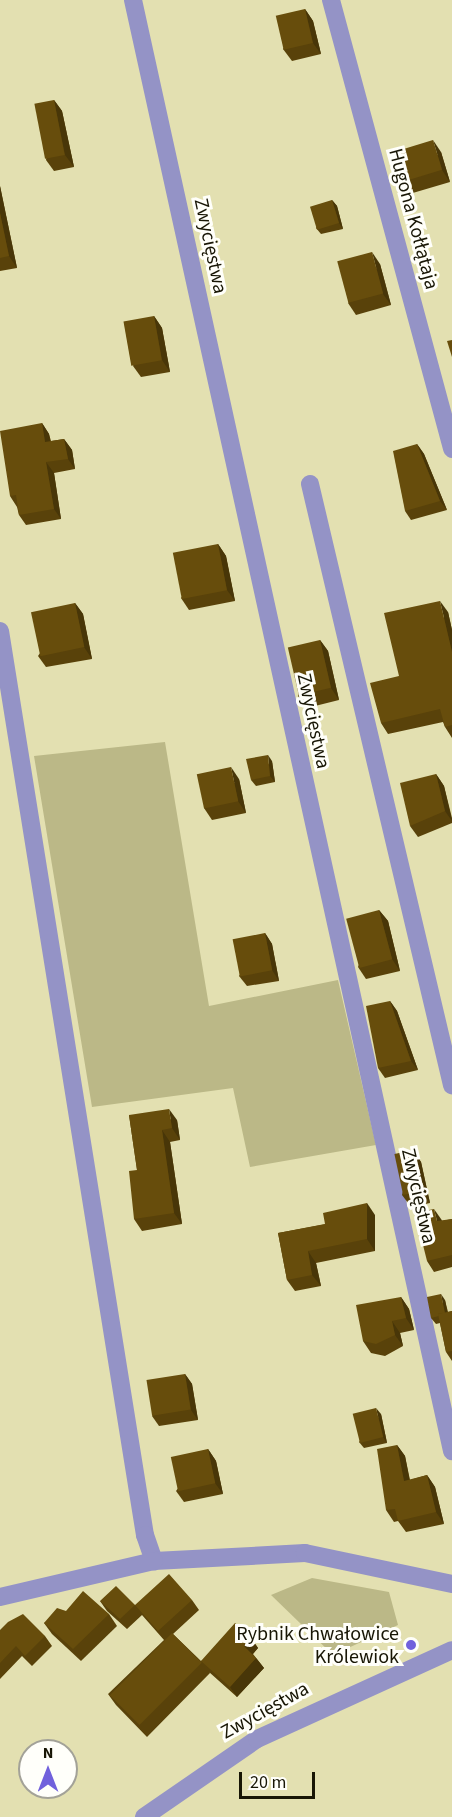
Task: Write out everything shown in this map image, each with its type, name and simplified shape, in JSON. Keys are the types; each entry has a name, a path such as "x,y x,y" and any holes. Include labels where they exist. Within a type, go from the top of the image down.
{"street":[{"name":"Zwycięstwa","path":"133,0 452,1451"},
{"name":"Hugona Kołłątaja","path":"331,0 452,449"},
{"path":"310,484 452,1086"},
{"path":"0,631 144,1524 154,1561"},
{"path":"0,1597 154,1561 306,1553 452,1584"},
{"name":"Zwycięstwa","path":"144,1817 257,1739 452,1650"}],"shaded area":[{"path":"165,742 209,1006 338,980 376,1145 250,1167 233,1088 92,1107 34,756"},
{"path":"312,1578 389,1592 398,1625 333,1655 271,1595"}],"building":[{"path":"305,9 313,43 284,50 276,16"},
{"path":"54,100 65,155 45,159 34,104"},
{"path":"433,140 442,170 397,183 388,154"},
{"path":"332,200 339,223 317,230 310,207"},
{"path":"0,213 9,256 0,258"},
{"path":"372,252 383,294 348,303 337,261"},
{"path":"154,316 162,360 131,366 123,321"},
{"path":"452,340 452,357 447,341"},
{"path":"42,423 45,442 64,439 68,459 46,462 54,509 19,515 16,495 10,496 0,431"},
{"path":"417,444 440,501 405,511 393,451"},
{"path":"218,544 227,590 182,599 173,553"},
{"path":"440,601 452,652 452,725 445,727 440,709 381,723 370,683 399,676 384,613"},
{"path":"75,603 84,647 40,656 31,612"},
{"path":"320,640 331,688 299,695 288,647"},
{"path":"268,755 270,776 251,780 246,759"},
{"path":"231,767 238,801 204,809 197,774"},
{"path":"436,774 445,811 410,826 400,783"},
{"path":"379,910 392,959 359,968 346,919"},
{"path":"265,933 272,970 240,977 233,939"},
{"path":"390,1001 411,1061 378,1068 366,1006"},
{"path":"169,1109 172,1128 162,1130 174,1213 134,1219 129,1171 137,1170 129,1115"},
{"path":"413,1150 422,1191 403,1195 394,1154"},
{"path":"367,1203 367,1239 308,1251 312,1275 287,1280 278,1233 325,1224 323,1213"},
{"path":"434,1209 437,1221 452,1219 452,1255 427,1261 415,1213"},
{"path":"441,1294 445,1313 431,1318 427,1297"},
{"path":"401,1297 406,1318 392,1321 395,1335 376,1344 363,1341 356,1305"},
{"path":"452,1311 452,1351 446,1352 438,1314"},
{"path":"185,1374 191,1410 152,1416 146,1380"},
{"path":"376,1408 383,1437 360,1443 353,1414"},
{"path":"397,1445 404,1481 427,1475 436,1512 398,1521 395,1509 386,1510 377,1449"},
{"path":"208,1449 215,1483 178,1491 171,1457"},
{"path":"169,1574 192,1600 158,1631 135,1605"},
{"path":"116,1586 135,1605 120,1619 100,1601"},
{"path":"83,1591 109,1614 73,1649 44,1623 57,1608 66,1611"},
{"path":"23,1614 45,1636 25,1656 16,1646 0,1663 0,1630 8,1622"},
{"path":"235,1623 251,1638 244,1646 256,1658 230,1687 201,1661"},
{"path":"172,1633 202,1663 139,1725 110,1695"}],"place":[{"name":"Rybnik Chwałowice Królewiok","path":"411,1645"}]}
